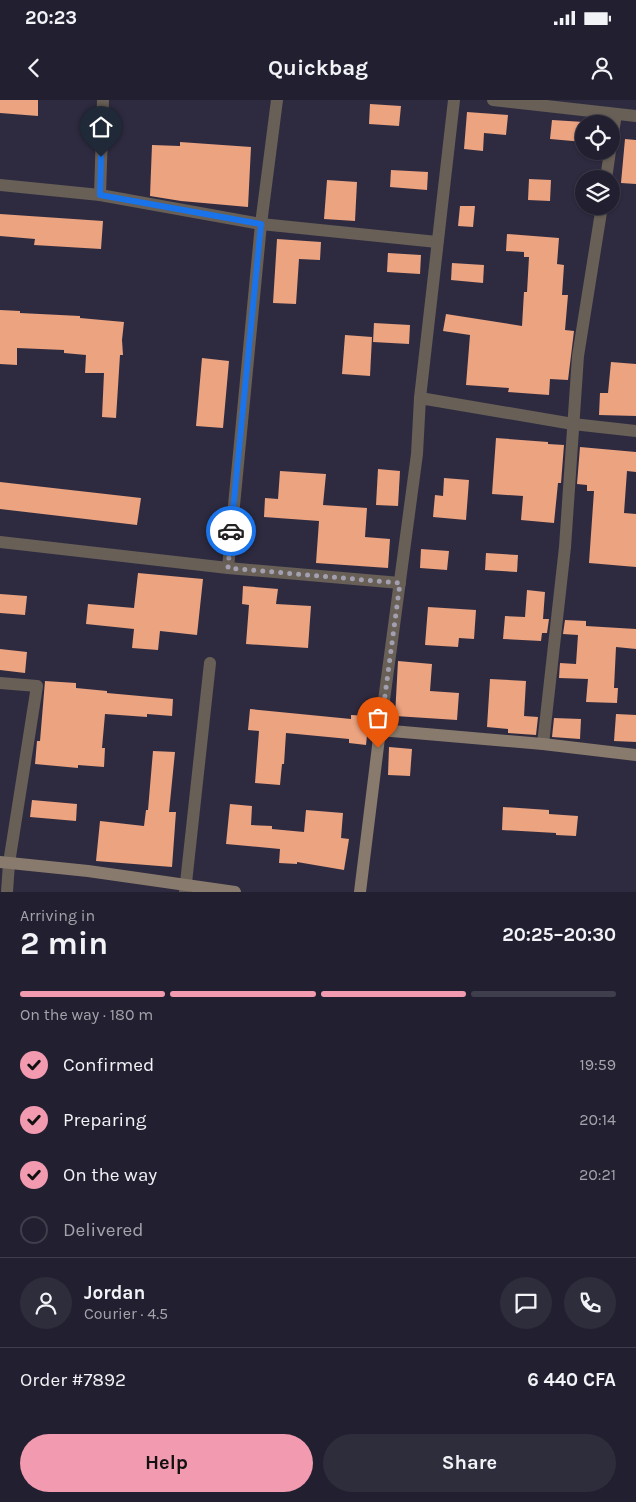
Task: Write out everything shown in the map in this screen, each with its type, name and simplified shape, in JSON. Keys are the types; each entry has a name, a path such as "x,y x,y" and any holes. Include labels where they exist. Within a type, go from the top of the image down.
{"street":[{"path":"100,195 102,100"},
{"path":"228,568 261,224 277,100"},
{"path":"360,892 417,454 420,398 454,100"},
{"path":"492,100 636,116"},
{"path":"0,185 100,195 261,224 437,242"},
{"path":"543,744 565,547 578,356 601,215"},
{"path":"420,398 573,424 636,431"},
{"path":"0,542 228,568 400,583"},
{"path":"185,888 210,663"},
{"path":"0,682 37,686 5,863 7,892"},
{"path":"380,730 543,744 636,755"},
{"path":"5,863 88,871 185,888 235,892"}],"building":[{"path":"0,100 38,100 38,116 0,113"},
{"path":"370,104 401,106 399,126 369,124"},
{"path":"467,112 508,115 506,135 484,133 483,151 464,149"},
{"path":"552,120 575,121 575,141 550,139"},
{"path":"625,139 636,140 636,184 621,183"},
{"path":"180,142 251,147 248,207 181,201 150,196 152,145 180,146"},
{"path":"391,170 428,172 427,190 390,187"},
{"path":"529,179 551,180 550,201 528,200"},
{"path":"327,180 357,182 355,221 324,219"},
{"path":"460,206 475,206 473,227 458,226"},
{"path":"0,214 103,221 101,249 34,245 35,239 0,236"},
{"path":"507,234 559,238 557,264 564,265 562,295 568,295 565,330 574,331 568,380 550,379 549,395 508,392 509,388 466,385 470,335 443,331 446,314 522,326 524,292 527,292 529,257 524,257 524,252 506,251"},
{"path":"277,239 321,242 320,260 299,259 296,304 273,303"},
{"path":"388,253 421,255 420,274 387,272"},
{"path":"452,263 484,265 483,283 451,280"},
{"path":"0,310 80,316 80,318 124,322 123,355 120,355 116,418 102,417 104,373 85,373 86,355 64,353 64,350 17,348 17,365 0,364"},
{"path":"374,323 410,325 409,344 373,342"},
{"path":"345,335 372,337 370,376 342,374"},
{"path":"202,358 229,361 223,428 196,426"},
{"path":"611,362 636,364 636,416 599,415 600,393 608,393"},
{"path":"496,438 564,445 561,483 558,483 554,523 521,520 523,496 492,494"},
{"path":"580,447 636,452 636,472 627,471 624,513 636,514 636,567 589,563 594,491 587,491 587,485 577,484"},
{"path":"378,469 400,471 398,506 376,505"},
{"path":"280,471 326,474 323,505 367,508 365,537 390,539 388,568 316,563 319,521 264,517 265,498 278,499"},
{"path":"444,478 469,480 466,520 433,517 435,495 443,496"},
{"path":"0,482 141,498 137,525 0,509"},
{"path":"421,549 449,551 447,570 420,568"},
{"path":"486,553 518,555 517,572 485,570"},
{"path":"138,573 203,579 197,635 160,631 158,650 132,648 134,629 86,624 88,604 134,608"},
{"path":"243,586 278,589 276,604 311,606 308,648 246,644 249,605 242,604"},
{"path":"527,590 545,592 543,619 549,619 547,633 542,633 541,641 503,639 505,616 525,617"},
{"path":"0,594 27,596 25,615 0,613"},
{"path":"428,607 476,610 474,639 459,638 458,647 425,645"},
{"path":"565,620 586,621 586,626 636,629 636,649 616,647 614,688 618,688 617,703 586,702 588,679 559,678 560,663 576,664 578,635 563,634"},
{"path":"0,649 27,652 25,673 0,670"},
{"path":"398,661 432,664 430,691 459,693 457,720 395,716"},
{"path":"490,679 526,681 524,716 538,717 536,735 508,733 508,729 487,727"},
{"path":"45,681 76,683 76,688 107,691 107,693 173,699 172,716 147,714 147,717 105,714 102,748 105,748 104,767 78,765 78,768 35,764 37,741 40,741"},
{"path":"250,709 351,719 351,715 369,716 366,745 349,743 349,739 286,733 284,764 282,764 280,785 255,783 259,731 248,730"},
{"path":"616,714 636,715 636,742 614,741"},
{"path":"554,718 581,719 580,739 552,737"},
{"path":"389,747 412,749 410,776 388,775"},
{"path":"153,751 175,752 169,812 176,812 172,867 96,861 100,821 144,826 146,810 148,810"},
{"path":"32,800 77,804 76,821 30,817"},
{"path":"230,804 252,806 251,825 272,826 272,829 304,832 306,810 343,813 341,838 349,839 344,870 297,862 297,864 279,863 280,849 226,844"},
{"path":"503,807 549,810 549,814 578,816 576,836 502,830"}],"way so far":[{"path":"231,531 228,568 400,583 378,748"}],"route":[{"path":"101,157 100,195 261,224 231,531"}]}
